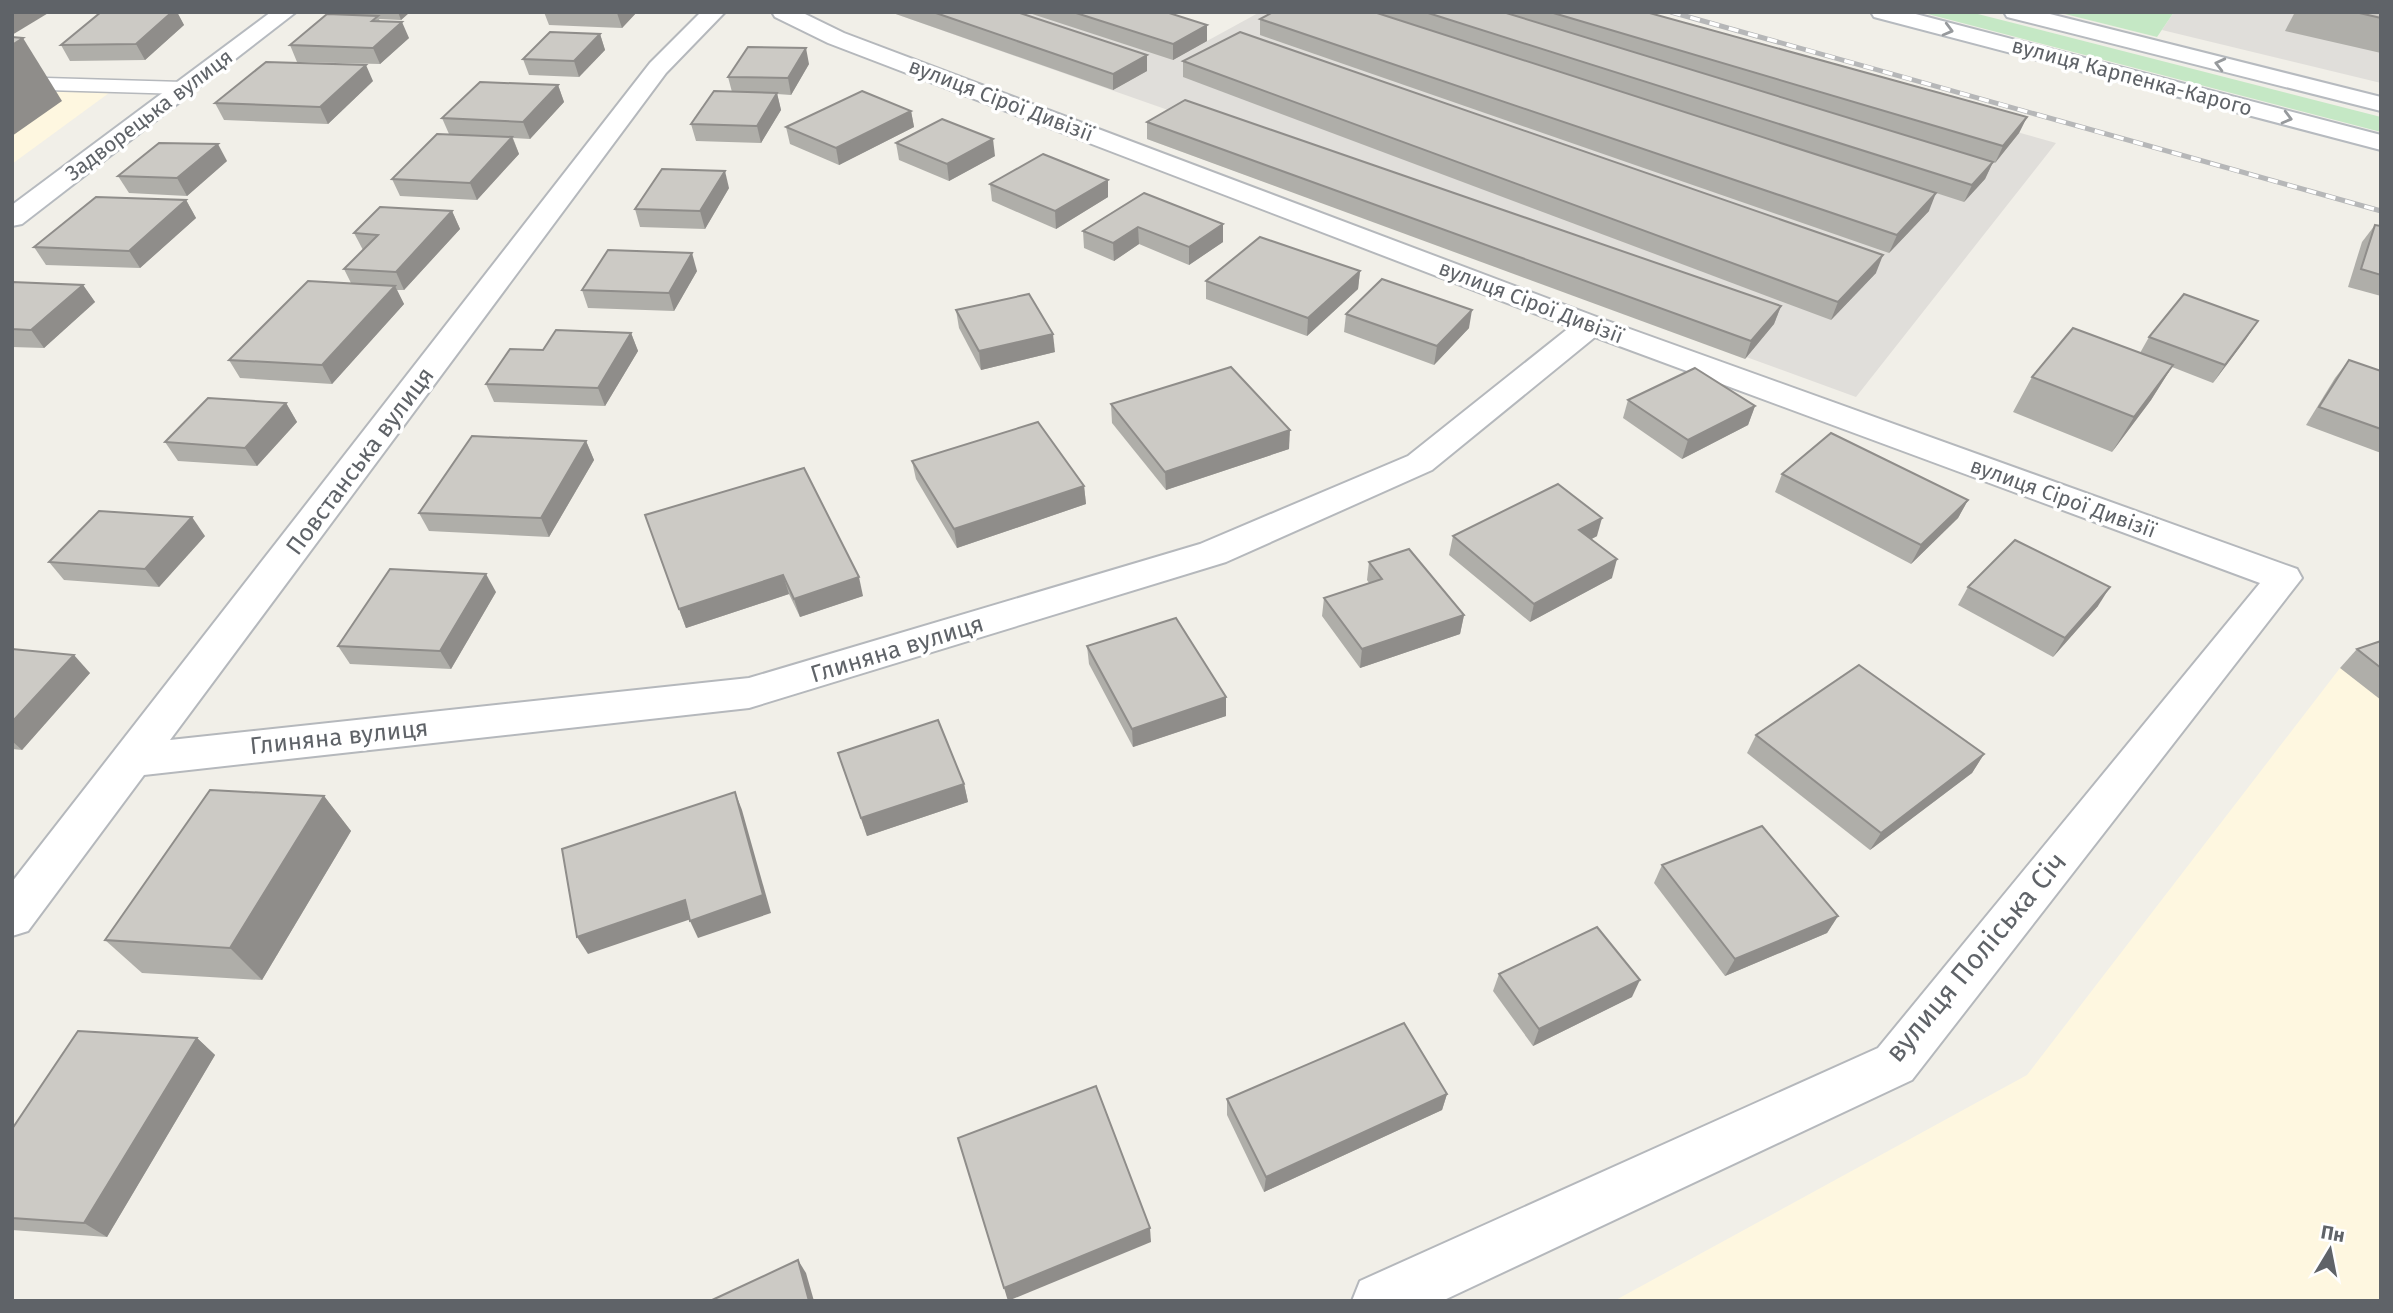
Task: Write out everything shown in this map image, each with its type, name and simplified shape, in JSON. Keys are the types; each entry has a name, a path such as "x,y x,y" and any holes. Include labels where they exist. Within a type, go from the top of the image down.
{"street":[{"name":"Задворецька вулиця","path":"12,218 285,12"},
{"name":"Повстанська вулиця","path":"12,917 658,68 714,12"},
{"name":"вулиця Сірої Дивізії","path":"783,12 836,38 1591,325 2284,578"},
{"name":"вулиця Карпенка-Карого","path":"1882,12 2381,143"},
{"name":"вулиця Карпенка-Карого","path":"2015,12 2381,104"},
{"name":"Глиняна вулиця","path":"132,760 749,693 1213,553 1274,527 1420,463 1591,325"},
{"name":"вулиця Поліська Січ","path":"1380,1301 1895,1063 2284,578"}],"lane":[{"path":"12,83 183,88"}],"shaded area":[{"path":"890,12 1117,12 1207,41 1260,12 1586,12 2056,143 1856,397 1147,139 1185,116"},
{"path":"2174,12 2381,12 2381,83 2162,30"},
{"path":"12,89 109,93 12,164"},
{"path":"2381,654 2381,1301 1614,1301 2027,1075 2340,668"}],"green space":[{"path":"1920,12 1970,12 2381,117 2381,132"},
{"path":"2057,12 2174,12 2157,37"}],"building":[{"path":"101,12 172,12 136,44 61,45"},
{"path":"933,12 1017,12 1147,55 1113,74"},
{"path":"1073,12 1166,12 1207,25 1173,44"},
{"path":"1273,12 1374,12 1936,193 1897,235 1260,19"},
{"path":"1425,12 1503,12 1993,162 1972,185"},
{"path":"1550,12 1646,12 2027,117 2003,146"},
{"path":"2355,12 2381,12 2381,18"},
{"path":"327,14 378,16 372,21 402,22 373,48 290,45"},
{"path":"550,32 600,34 574,61 523,59"},
{"path":"1240,32 1883,255 1838,302 1183,61"},
{"path":"12,37 23,38 12,45"},
{"path":"748,47 806,48 788,78 728,77"},
{"path":"266,62 366,65 320,107 215,103"},
{"path":"480,82 558,85 523,122 442,118"},
{"path":"714,91 777,93 757,126 691,124"},
{"path":"862,91 911,111 836,148 786,127"},
{"path":"1185,100 1781,306 1751,341 1147,122"},
{"path":"942,119 993,139 947,164 896,143"},
{"path":"437,134 512,137 470,183 392,179"},
{"path":"159,143 218,144 177,178 118,176"},
{"path":"1043,154 1108,180 1055,211 990,184"},
{"path":"662,169 725,171 700,211 635,209"},
{"path":"1144,193 1223,224 1189,247 1138,227 1113,243 1083,231"},
{"path":"96,197 186,200 129,251 34,247"},
{"path":"380,207 452,211 396,272 344,269 378,235 354,233"},
{"path":"2375,225 2381,226 2381,275 2361,269"},
{"path":"1260,237 1360,271 1308,318 1206,281"},
{"path":"608,250 692,253 669,293 582,290"},
{"path":"1382,279 1472,310 1437,346 1346,314"},
{"path":"308,281 395,286 322,365 229,360"},
{"path":"12,282 83,285 31,330 12,329"},
{"path":"1029,294 1053,334 979,351 956,310"},
{"path":"2184,294 2258,321 2225,365 2149,337"},
{"path":"2073,328 2173,365 2134,417 2032,377"},
{"path":"556,330 631,333 598,388 486,384 510,349 543,350"},
{"path":"2349,360 2381,371 2381,429 2319,407"},
{"path":"1231,367 1290,430 1165,472 1111,404"},
{"path":"1695,368 1755,406 1688,440 1628,400"},
{"path":"208,398 286,403 245,448 165,442"},
{"path":"1038,422 1084,486 954,529 912,461"},
{"path":"1831,433 1968,500 1921,545 1782,474"},
{"path":"472,436 586,441 541,518 419,513"},
{"path":"804,468 859,577 794,599 783,575 679,609 645,515"},
{"path":"1558,484 1602,518 1579,530 1617,559 1534,604 1453,536"},
{"path":"99,511 192,517 145,569 49,562"},
{"path":"2015,540 2110,587 2065,638 1968,587"},
{"path":"1409,549 1464,615 1362,649 1324,598 1382,579 1369,562"},
{"path":"390,569 486,574 440,651 338,646"},
{"path":"1176,618 1226,697 1132,729 1087,646"},
{"path":"2381,641 2381,668 2357,649"},
{"path":"12,649 74,655 12,722"},
{"path":"1859,665 1984,754 1881,833 1756,735"},
{"path":"938,720 964,784 861,818 838,753"},
{"path":"210,790 324,796 230,948 105,940"},
{"path":"735,792 763,895 690,921 685,900 577,937 562,849"},
{"path":"1762,826 1838,916 1735,959 1662,865"},
{"path":"1597,927 1640,980 1539,1029 1499,974"},
{"path":"1404,1023 1447,1094 1266,1177 1227,1099"},
{"path":"78,1031 197,1038 84,1223 12,1218 12,1129"},
{"path":"1096,1086 1150,1228 1004,1288 958,1138"},
{"path":"798,1260 809,1301 710,1301"}],"railway":[{"path":"1671,12 2381,211"}]}
